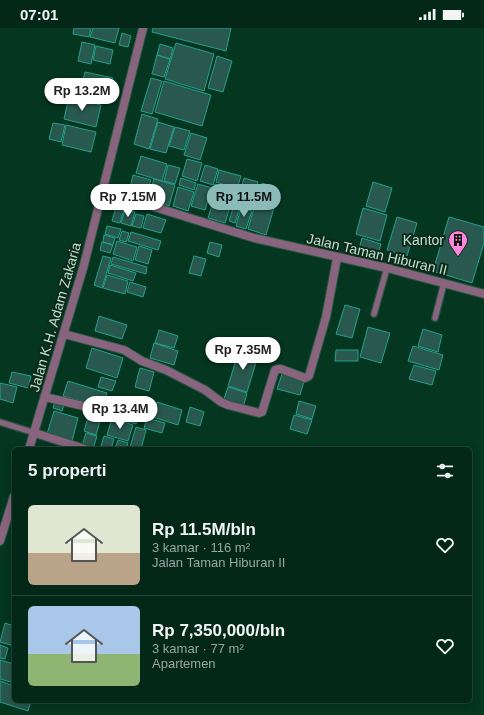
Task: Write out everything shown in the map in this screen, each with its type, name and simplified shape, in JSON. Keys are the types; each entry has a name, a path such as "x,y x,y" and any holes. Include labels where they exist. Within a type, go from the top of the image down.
{"street":[{"name":"Jalan K.H. Adam Zakaria","path":"30,447 84,265 144,28"},
{"name":"Jalan Taman Hiburan II","path":"103,191 236,233 280,245 387,268 484,294"},
{"path":"64,334 124,350 142,361 166,370 206,390 221,402 259,413 262,412 275,370 281,369 305,378 309,376 326,317 337,258"},
{"path":"45,397 96,409"},
{"path":"35,433 79,447"},
{"path":"0,541 12,502"}],"lane":[{"path":"374,314 387,268"},
{"path":"434,318 444,283"},
{"path":"0,422 35,433"}],"building":[{"path":"74,28 91,28 89,37 73,34"},
{"path":"93,28 119,28 115,43 90,37"},
{"path":"153,28 231,28 226,51 152,32"},
{"path":"122,33 131,36 128,47 119,45"},
{"path":"82,42 95,45 91,64 78,61"},
{"path":"176,43 214,54 204,91 165,79"},
{"path":"160,44 173,48 170,59 157,55"},
{"path":"96,46 113,50 110,64 93,60"},
{"path":"157,55 170,59 164,77 152,74"},
{"path":"217,56 232,61 223,92 208,88"},
{"path":"85,72 113,78 108,102 79,95"},
{"path":"151,78 162,81 152,114 141,111"},
{"path":"164,81 211,95 202,126 155,112"},
{"path":"69,97 101,105 96,127 64,119"},
{"path":"142,114 158,119 149,149 134,144"},
{"path":"158,122 174,127 166,153 150,149"},
{"path":"53,123 65,125 61,142 49,139"},
{"path":"66,125 96,132 91,152 62,145"},
{"path":"175,127 190,131 184,150 169,146"},
{"path":"191,133 207,138 200,160 184,155"},
{"path":"141,156 167,164 162,181 136,173"},
{"path":"187,159 202,163 197,181 182,176"},
{"path":"168,165 180,168 175,184 164,181"},
{"path":"205,165 218,169 213,185 200,181"},
{"path":"219,170 241,176 237,189 216,182"},
{"path":"133,175 151,180 145,198 129,192"},
{"path":"181,178 196,183 194,190 179,185"},
{"path":"244,178 258,182 251,208 236,204"},
{"path":"154,179 175,185 169,206 148,198"},
{"path":"373,182 392,188 385,212 366,206"},
{"path":"262,183 277,188 274,198 258,194"},
{"path":"198,184 212,188 205,210 191,206"},
{"path":"215,184 235,190 231,203 211,197"},
{"path":"178,187 194,192 188,211 173,206"},
{"path":"258,195 276,201 266,235 248,229"},
{"path":"214,199 231,204 225,223 208,218"},
{"path":"116,207 124,209 120,223 112,221"},
{"path":"233,208 239,210 235,223 229,221"},
{"path":"241,208 252,211 246,229 236,226"},
{"path":"363,208 387,215 380,241 356,234"},
{"path":"125,210 135,212 131,226 121,223"},
{"path":"136,214 144,216 141,228 132,226"},
{"path":"147,214 166,220 161,233 143,228"},
{"path":"397,217 417,223 407,256 387,250"},
{"name":"Kantor","path":"449,217 484,227 484,243 472,283 433,271"},
{"path":"107,226 121,229 118,238 105,234"},
{"path":"122,231 129,233 126,242 119,240"},
{"path":"131,232 161,241 158,250 128,241"},
{"path":"104,235 115,238 113,245 103,242"},
{"path":"362,238 381,244 375,263 357,257"},
{"path":"117,241 137,247 133,261 113,254"},
{"path":"102,242 113,245 110,253 100,250"},
{"path":"210,242 222,245 219,257 207,253"},
{"path":"139,246 152,250 148,264 135,260"},
{"path":"103,256 111,258 102,288 94,285"},
{"path":"194,256 206,259 201,276 189,273"},
{"path":"113,257 147,267 146,274 111,264"},
{"path":"110,265 136,273 133,281 108,273"},
{"path":"107,275 128,281 125,294 103,288"},
{"path":"130,282 146,287 143,297 127,292"},
{"path":"345,305 360,309 352,338 336,334"},
{"path":"99,316 127,325 122,339 95,331"},
{"path":"368,327 390,333 381,363 360,357"},
{"path":"423,329 442,335 438,352 418,346"},
{"path":"159,330 178,336 174,348 155,343"},
{"path":"154,343 178,351 174,365 150,358"},
{"path":"413,346 443,355 439,370 408,361"},
{"path":"92,348 123,358 117,378 86,368"},
{"path":"239,350 258,356 247,392 228,386"},
{"path":"336,350 358,350 358,361 335,361"},
{"path":"414,365 436,371 432,385 409,379"},
{"path":"140,368 154,372 149,391 135,387"},
{"path":"12,372 31,376 28,388 9,383"},
{"path":"282,374 304,381 300,395 277,389"},
{"path":"101,377 116,381 112,391 98,387"},
{"path":"68,381 107,393 102,407 63,396"},
{"path":"0,383 17,387 13,403 0,399"},
{"path":"228,387 247,393 243,408 223,402"},
{"path":"111,400 123,404 118,420 106,416"},
{"path":"124,401 142,406 139,414 122,409"},
{"path":"299,401 316,406 312,419 296,414"},
{"path":"55,402 64,404 62,411 53,408"},
{"path":"157,402 182,410 178,425 153,417"},
{"path":"190,407 204,412 200,426 186,422"},
{"path":"54,411 78,418 72,441 47,434"},
{"path":"90,411 102,414 96,435 84,431"},
{"path":"125,412 138,416 136,424 123,420"},
{"path":"294,415 312,420 307,434 290,429"},
{"path":"112,418 133,425 128,441 107,435"},
{"path":"147,418 165,423 162,433 144,428"},
{"path":"136,427 146,430 142,447 130,447"},
{"path":"86,433 97,436 94,447 82,446"},
{"path":"104,436 114,439 112,447 101,447"},
{"path":"118,440 128,443 127,447 116,447"},
{"path":"5,623 12,625 12,645 0,642"},
{"path":"0,645 8,648 5,659 0,658"},
{"path":"0,660 12,663 12,682 0,679"},
{"path":"0,681 12,685 12,703 30,703 28,711 0,702"}],"place":[{"name":"Kantor","path":"458,257"}]}
